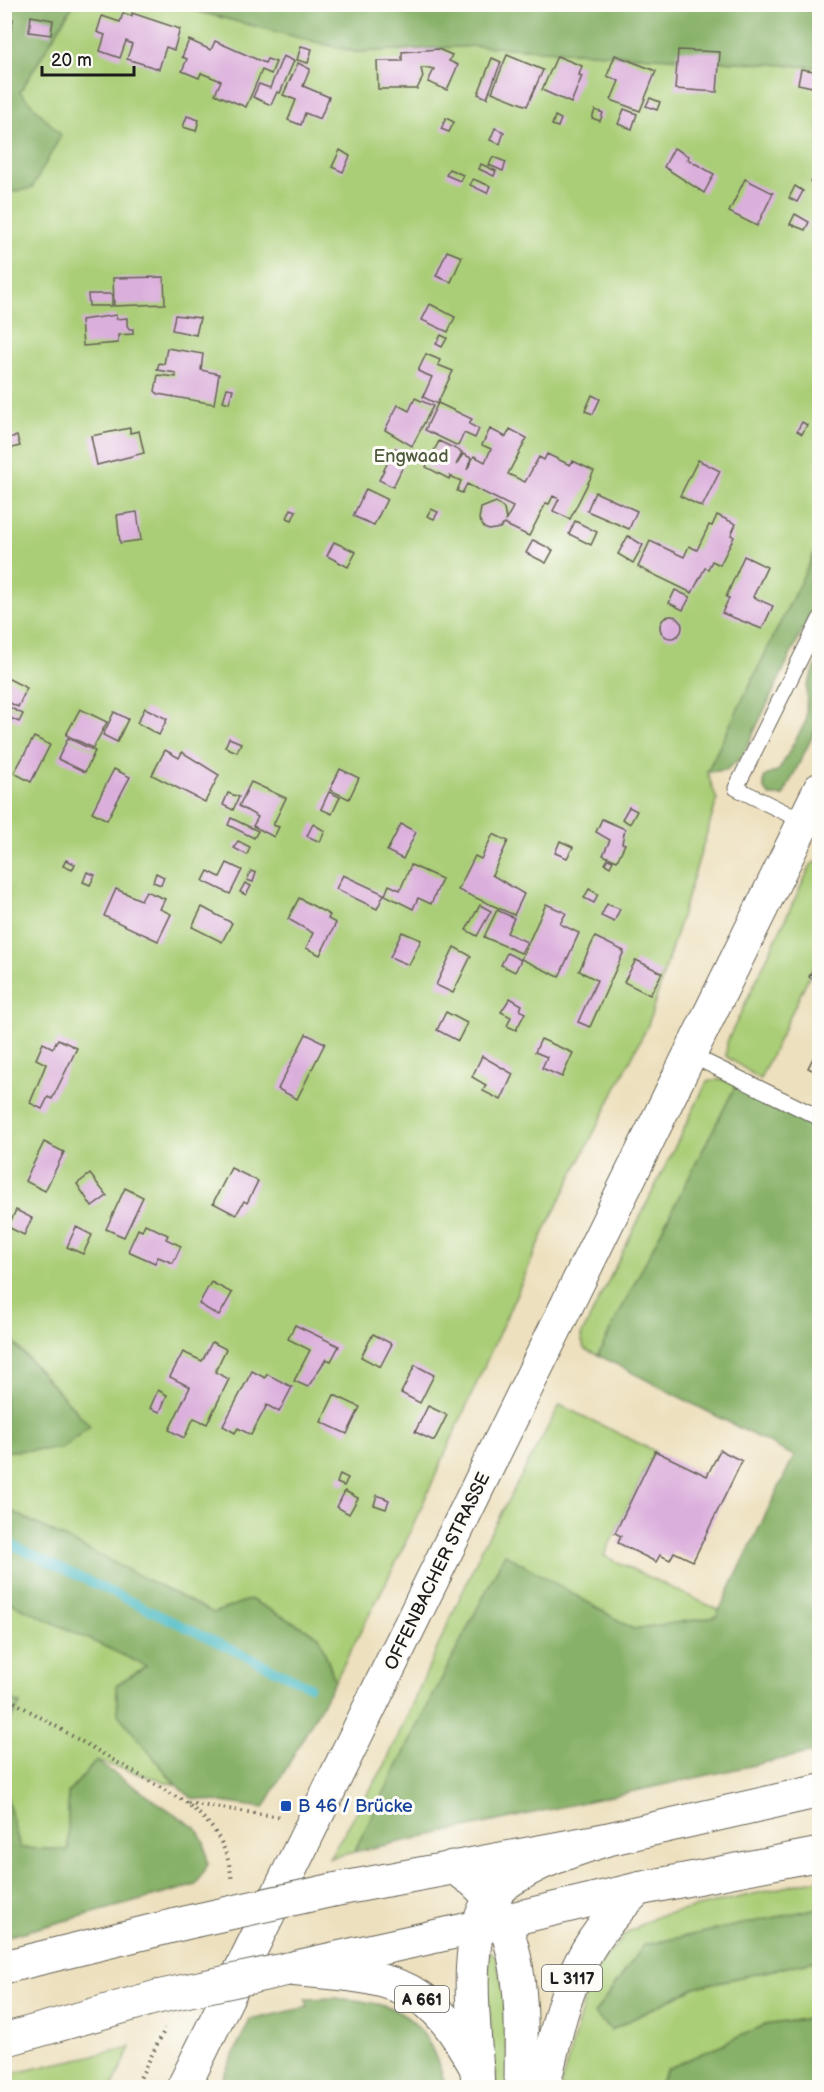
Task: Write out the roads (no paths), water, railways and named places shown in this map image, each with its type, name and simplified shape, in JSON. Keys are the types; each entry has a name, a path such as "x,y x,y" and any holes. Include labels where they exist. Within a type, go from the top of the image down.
{"main road":[{"name":"OFFENBACHER STRASSE","path":"183,2088 688,1054 812,826 819,789"},
{"path":"4,1967 333,1890 604,1840 819,1791"},
{"path":"491,1916 520,1874 604,1840"},
{"path":"4,2040 161,2013 288,1969 491,1916 819,1854"},
{"name":"L 3117","path":"452,1867 470,1876 491,1916 517,1976 521,2024 521,2088"},
{"name":"L 3117","path":"543,2088 567,1989 577,1966 610,1916 638,1889"},
{"name":"A 661","path":"478,2078 474,1981 491,1916"},
{"name":"A 661","path":"288,1969 368,1978 402,1988 420,1997 447,2023 478,2078"}],"lane":[{"path":"812,826 736,788 819,619"},
{"path":"688,1054 819,1118"}],"waterway":[{"path":"4,1541 309,1686"}],"place":[{"name":"B 46 / Brücke","path":"286,1806"}],"park label":[{"name":"Engwaad","path":"411,456"}]}
